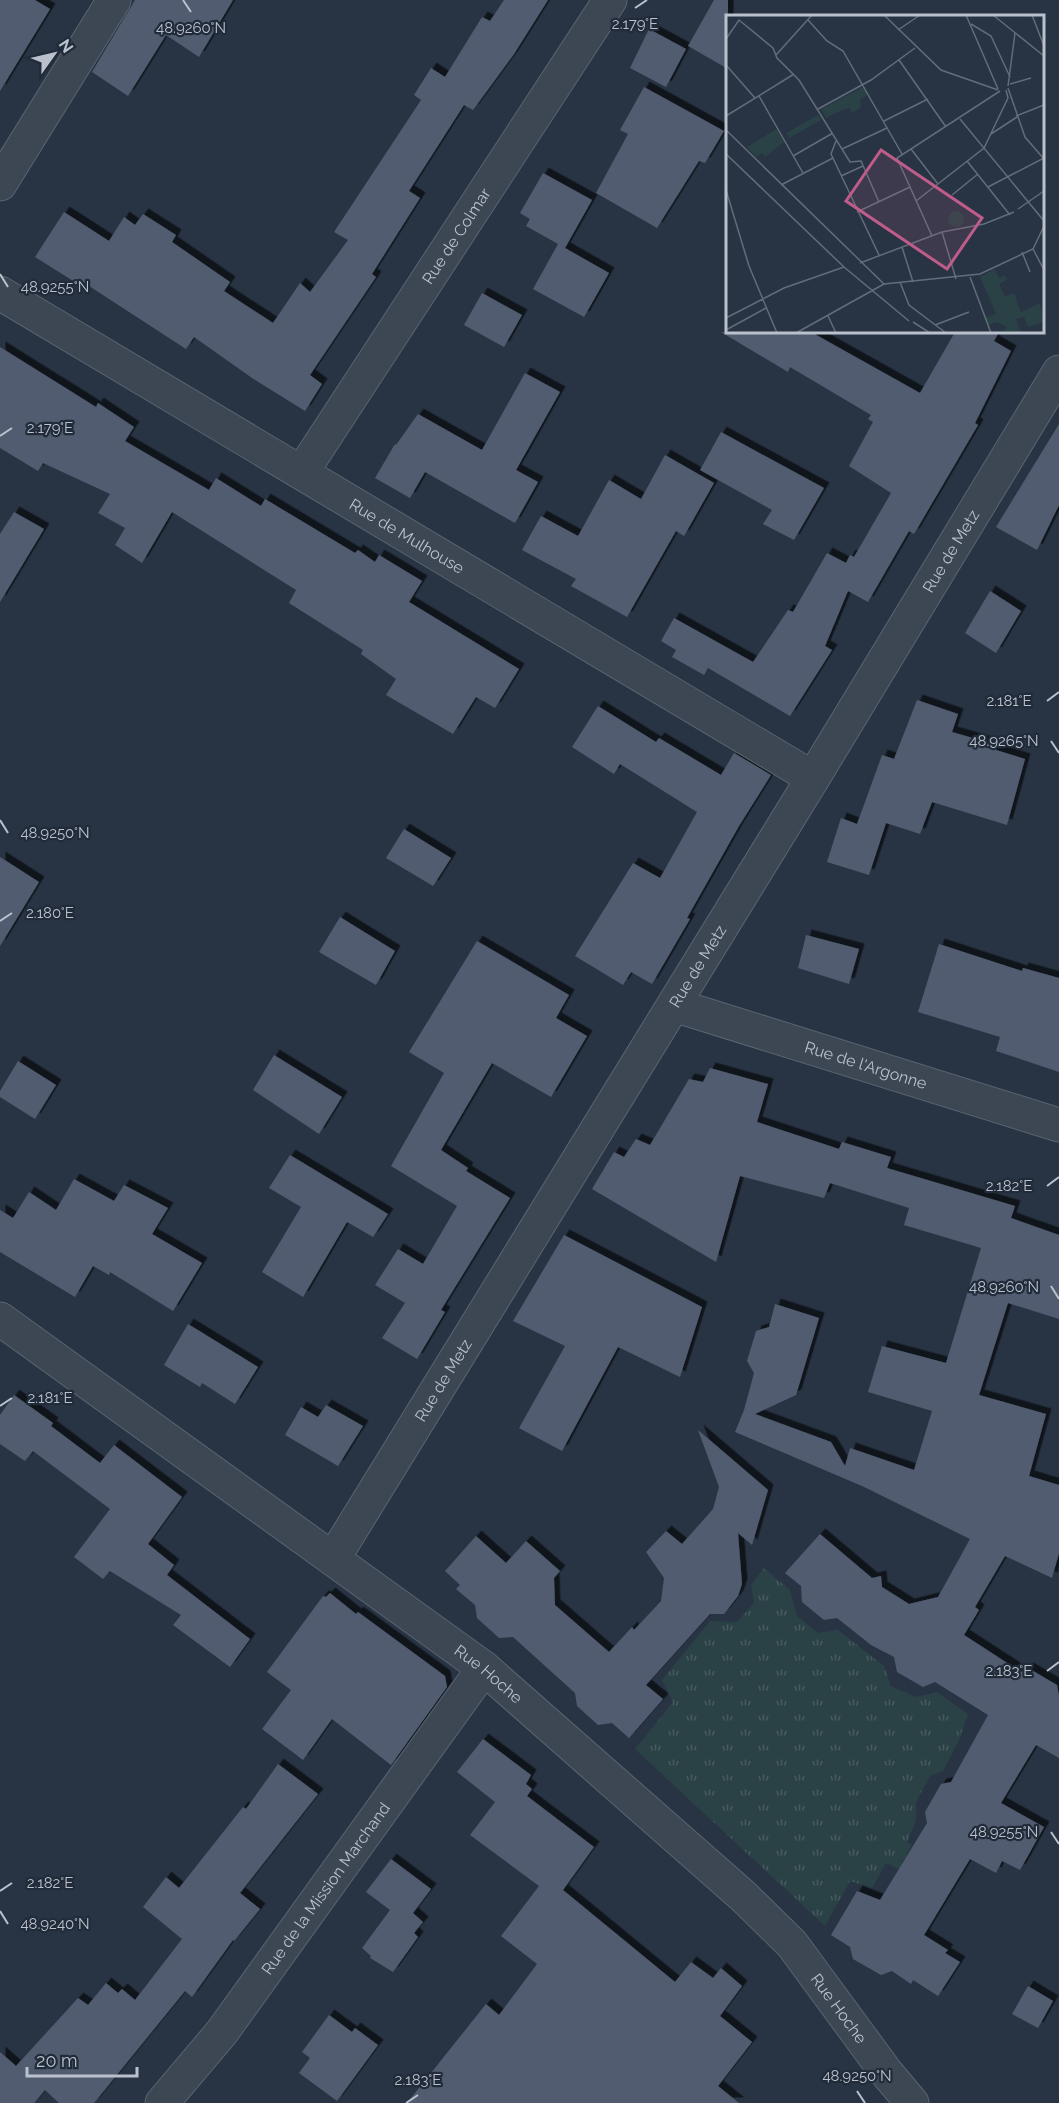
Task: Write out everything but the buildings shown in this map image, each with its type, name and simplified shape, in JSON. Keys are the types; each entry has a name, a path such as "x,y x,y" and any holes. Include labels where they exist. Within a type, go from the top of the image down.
{"street":[{"path":"0,184 114,0"},
{"name":"Rue de Colmar","path":"302,472 610,0"},
{"name":"Rue de Mulhouse","path":"0,293 813,778"},
{"name":"Rue de Metz","path":"333,1559 813,778 1059,372"},
{"name":"Rue de l'Argonne","path":"674,1005 1059,1125"},
{"name":"Rue Hoche","path":"0,1319 484,1668 743,1896 792,1944 912,2103"},
{"name":"Rue de la Mission Marchand","path":"162,2103 222,2032 484,1668"}],"green space":[{"path":"764,1568 790,1590 797,1616 818,1633 838,1630 884,1666 891,1686 916,1697 937,1692 968,1714 959,1740 943,1771 930,1776 916,1802 916,1821 907,1842 912,1845 899,1869 886,1863 872,1888 850,1881 825,1926 635,1749 673,1702 662,1680 710,1621 737,1622 754,1603 751,1585"}]}
